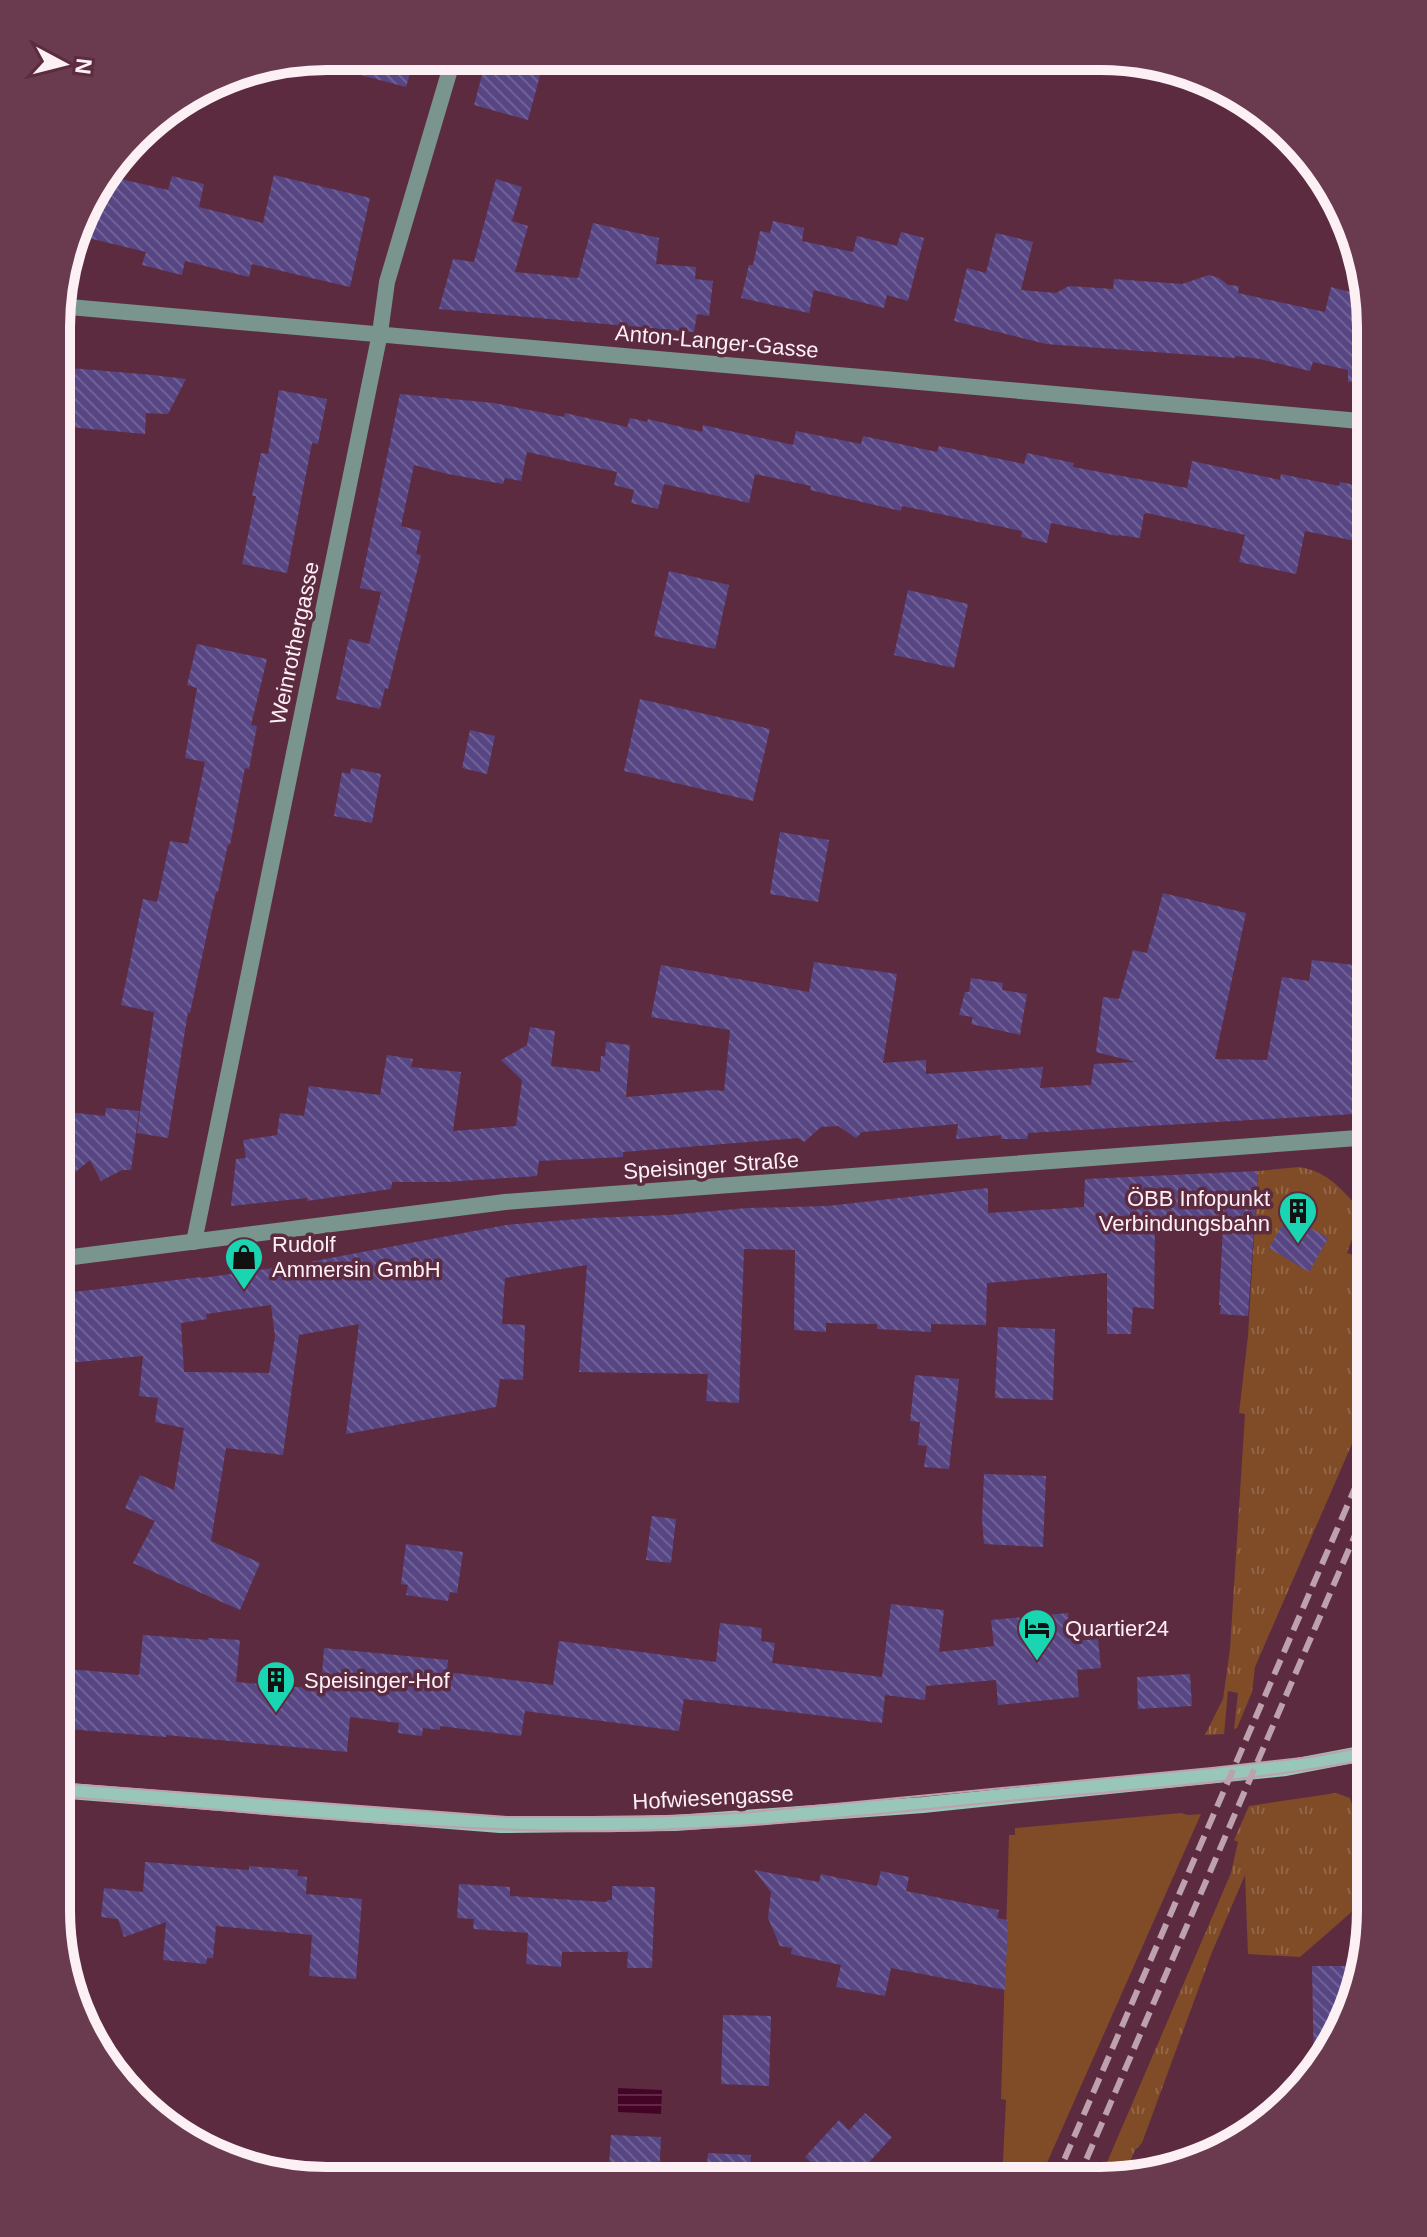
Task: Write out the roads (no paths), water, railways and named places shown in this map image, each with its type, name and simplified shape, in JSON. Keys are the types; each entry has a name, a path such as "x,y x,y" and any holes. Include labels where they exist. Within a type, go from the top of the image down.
{"main road":[{"name":"Hofwiesengasse","path":"70,1791 500,1825 675,1823 923,1805 1286,1768 1356,1755"}],"street":[{"name":"Weinrothergasse","path":"194,1242 380,333 387,282 450,71"},
{"name":"Anton-Langer-Gasse","path":"71,307 1357,421"},
{"name":"Speisinger Straße","path":"70,1257 505,1202 1356,1138"}],"tram line":[{"path":"70,1784 507,1817 641,1817 741,1813 1212,1768 1356,1749"},
{"path":"70,1797 438,1826 620,1831 787,1822 1144,1789 1280,1774 1356,1761"}],"railway":[{"path":"1061,2167 1356,1485"},
{"path":"1083,2167 1356,1532"}],"place":[{"name":"ÖBB Infopunkt Verbindungsbahn","path":"1298,1245"},
{"name":"Rudolf Ammersin GmbH","path":"244,1291"},
{"name":"Quartier24","path":"1037,1662"},
{"name":"Speisinger-Hof","path":"276,1714"}]}
